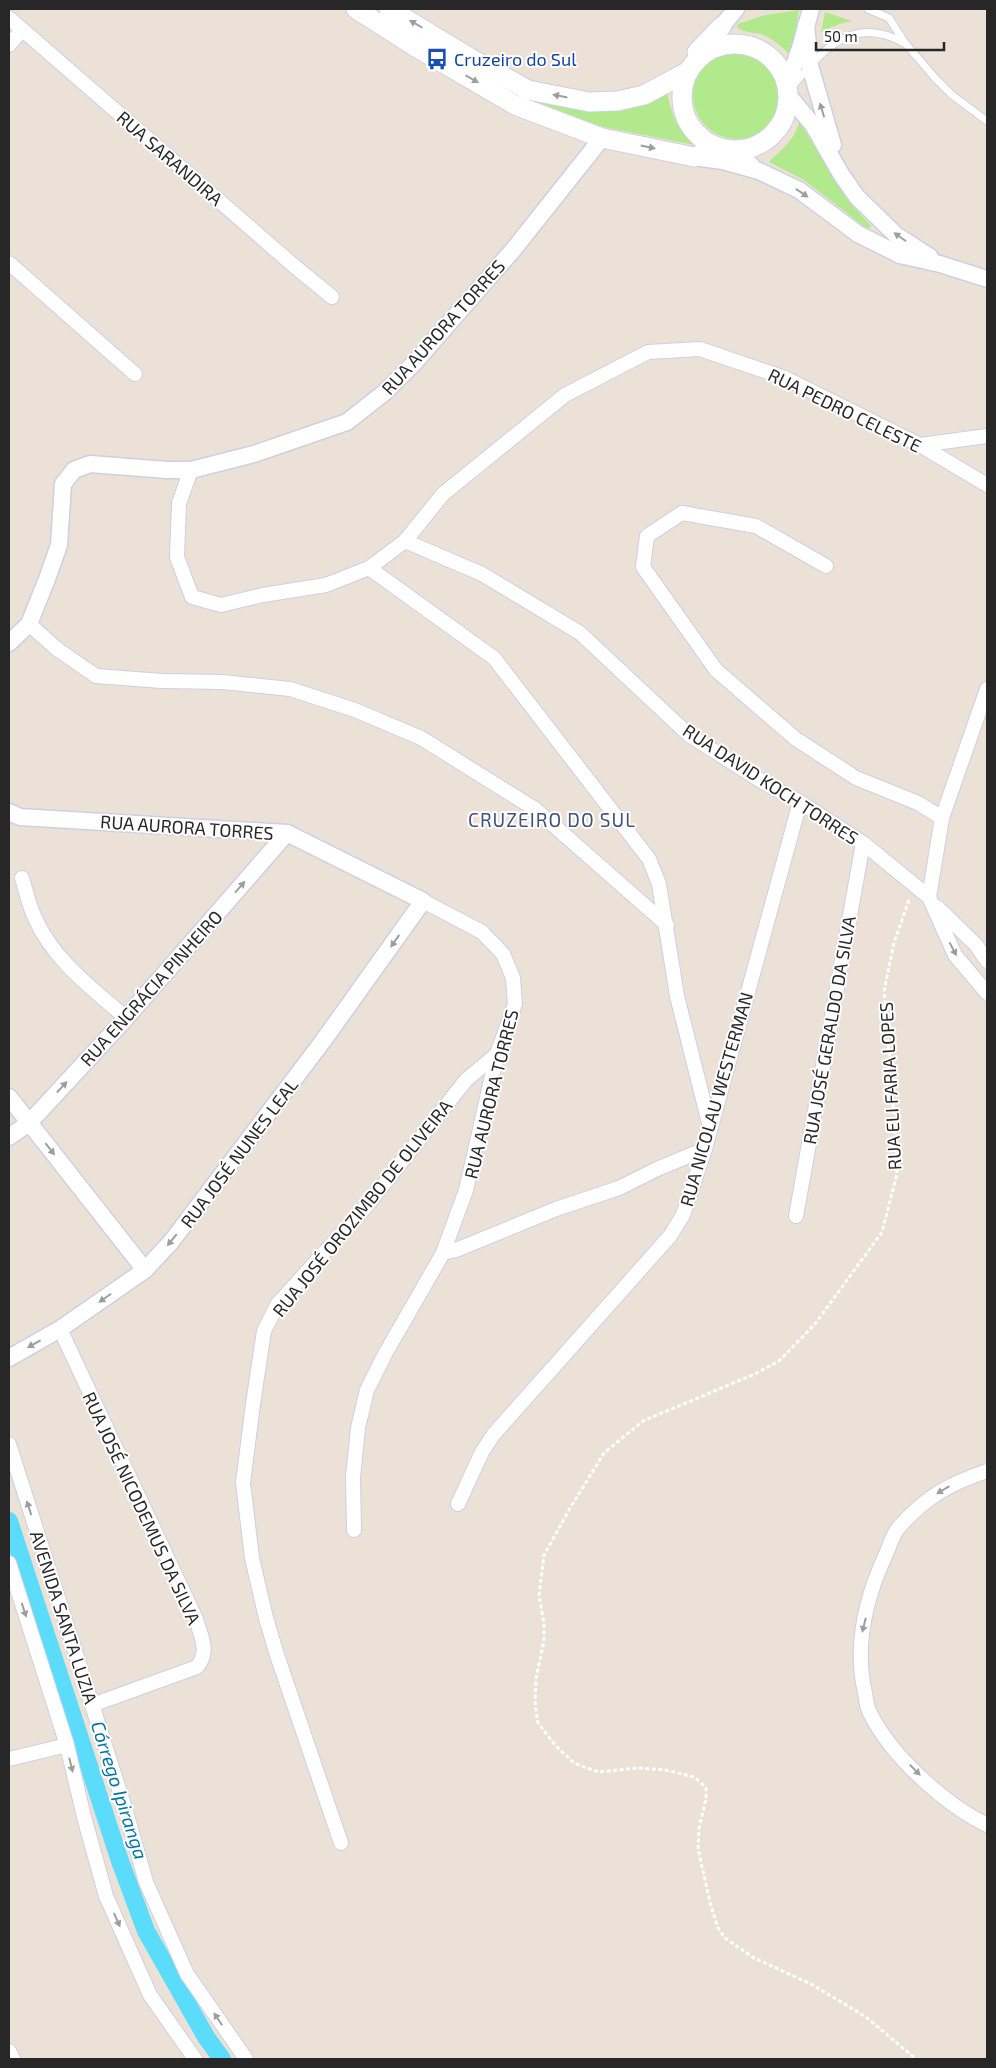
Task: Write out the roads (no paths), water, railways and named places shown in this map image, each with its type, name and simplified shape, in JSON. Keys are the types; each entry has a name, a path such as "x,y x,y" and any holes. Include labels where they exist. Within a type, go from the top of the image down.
{"main road":[{"path":"356,9 414,46 515,104 602,138 694,157 725,149 745,149 760,144 772,135 782,122 787,111 788,91 781,70 771,58 757,48 733,44 710,50 698,59 689,71 683,87 682,104 687,120 697,134 709,144 725,149"},
{"path":"389,9 470,58 528,90 590,102 618,101 644,95 689,71"},
{"path":"590,102 642,86 659,78 701,48 722,26"}],"street":[{"path":"710,50 722,26 736,9"},
{"path":"810,9 788,91 814,125 841,174 858,197 896,235 940,264"},
{"name":"RUA SARANDIRA","path":"9,18 332,297"},
{"path":"806,25 810,66 841,174"},
{"path":"9,45 22,30"},
{"name":"RUA AURORA TORRES","path":"9,643 29,624 59,545 63,484 74,470 90,464 191,470 254,454 347,422 386,392 415,362 513,250 602,138"},
{"path":"725,149 758,171 798,190 858,234 900,255 940,264 987,279"},
{"path":"694,157 722,161 758,171"},
{"path":"9,263 135,374"},
{"name":"RUA PEDRO CELESTE","path":"191,470 179,503 177,556 192,597 221,605 263,595 326,585 368,568 405,541 443,494 565,395 648,352 700,349 785,378 920,446 987,485"},
{"path":"920,446 987,436"},
{"path":"826,566 756,526 682,514 646,536 643,567 716,670 796,739 856,778 918,802 942,818"},
{"name":"RUA DAVID KOCH TORRES","path":"405,541 482,574 580,633 689,734 863,843 915,884 976,945 987,961"},
{"path":"368,568 494,658 648,859 658,884 677,996 710,1128"},
{"path":"29,624 56,650 96,676 162,681 222,682 290,689 355,710 421,738 534,810 666,925"},
{"path":"932,901 942,818 987,688"},
{"name":"RUA NICOLAU WESTERMAN","path":"458,1504 482,1452 493,1435 670,1236 684,1215 704,1150 800,802"},
{"name":"RUA AURORA TORRES","path":"9,812 20,817 287,834 482,932 503,954 513,978 515,1004 497,1054 466,1190 443,1253 367,1390 358,1428 353,1477 354,1530"},
{"name":"RUA ENGRÁCIA PINHEIRO","path":"9,1137 29,1123 126,1018 287,834"},
{"name":"RUA JOSÉ GERALDO DA SILVA","path":"796,1216 863,843"},
{"path":"22,878 35,918 49,944 71,968 126,1018"},
{"name":"RUA JOSÉ NUNES LEAL","path":"9,1358 60,1329 145,1270 171,1242 324,1041 423,901"},
{"name":"RUA DAVID KOCH TORRES","path":"932,901 955,955 987,993"},
{"name":"RUA JOSÉ OROZIMBO DE OLIVEIRA","path":"340,1843 302,1724 277,1655 252,1558 243,1483 252,1404 264,1331 277,1305 369,1203 466,1080 497,1054"},
{"path":"9,1097 145,1270"},
{"path":"443,1253 456,1250 556,1209 619,1188 657,1168 704,1150"},
{"name":"RUA JOSÉ NICODEMUS DA SILVA","path":"60,1329 196,1619 205,1652 203,1660 197,1667 92,1705"},
{"name":"AVENIDA SANTA LUZIA","path":"9,1444 124,1805 146,1882 187,1974 246,2059"},
{"path":"987,1471 957,1481 925,1500 897,1529 875,1577 860,1640 860,1674 869,1710 889,1745 936,1792 972,1818 987,1825"},
{"name":"AVENIDA SANTA LUZIA","path":"9,1563 66,1745 106,1896 150,1995 191,2058"},
{"path":"9,1759 66,1745"},
{"path":"9,2051 13,2059"}],"lane":[{"path":"868,9 889,18"},
{"path":"884,9 905,43 952,95 987,121"},
{"path":"788,91 833,44 852,34 865,31 882,33 905,43"}],"waterway":[{"name":"Córrego Ipiranga","path":"9,1521 120,1861 146,1931 206,2037 222,2059"}],"place":[{"name":"Cruzeiro do Sul","path":"437,59"}],"district":[{"name":"CRUZEIRO DO SUL","path":"552,819"}]}
